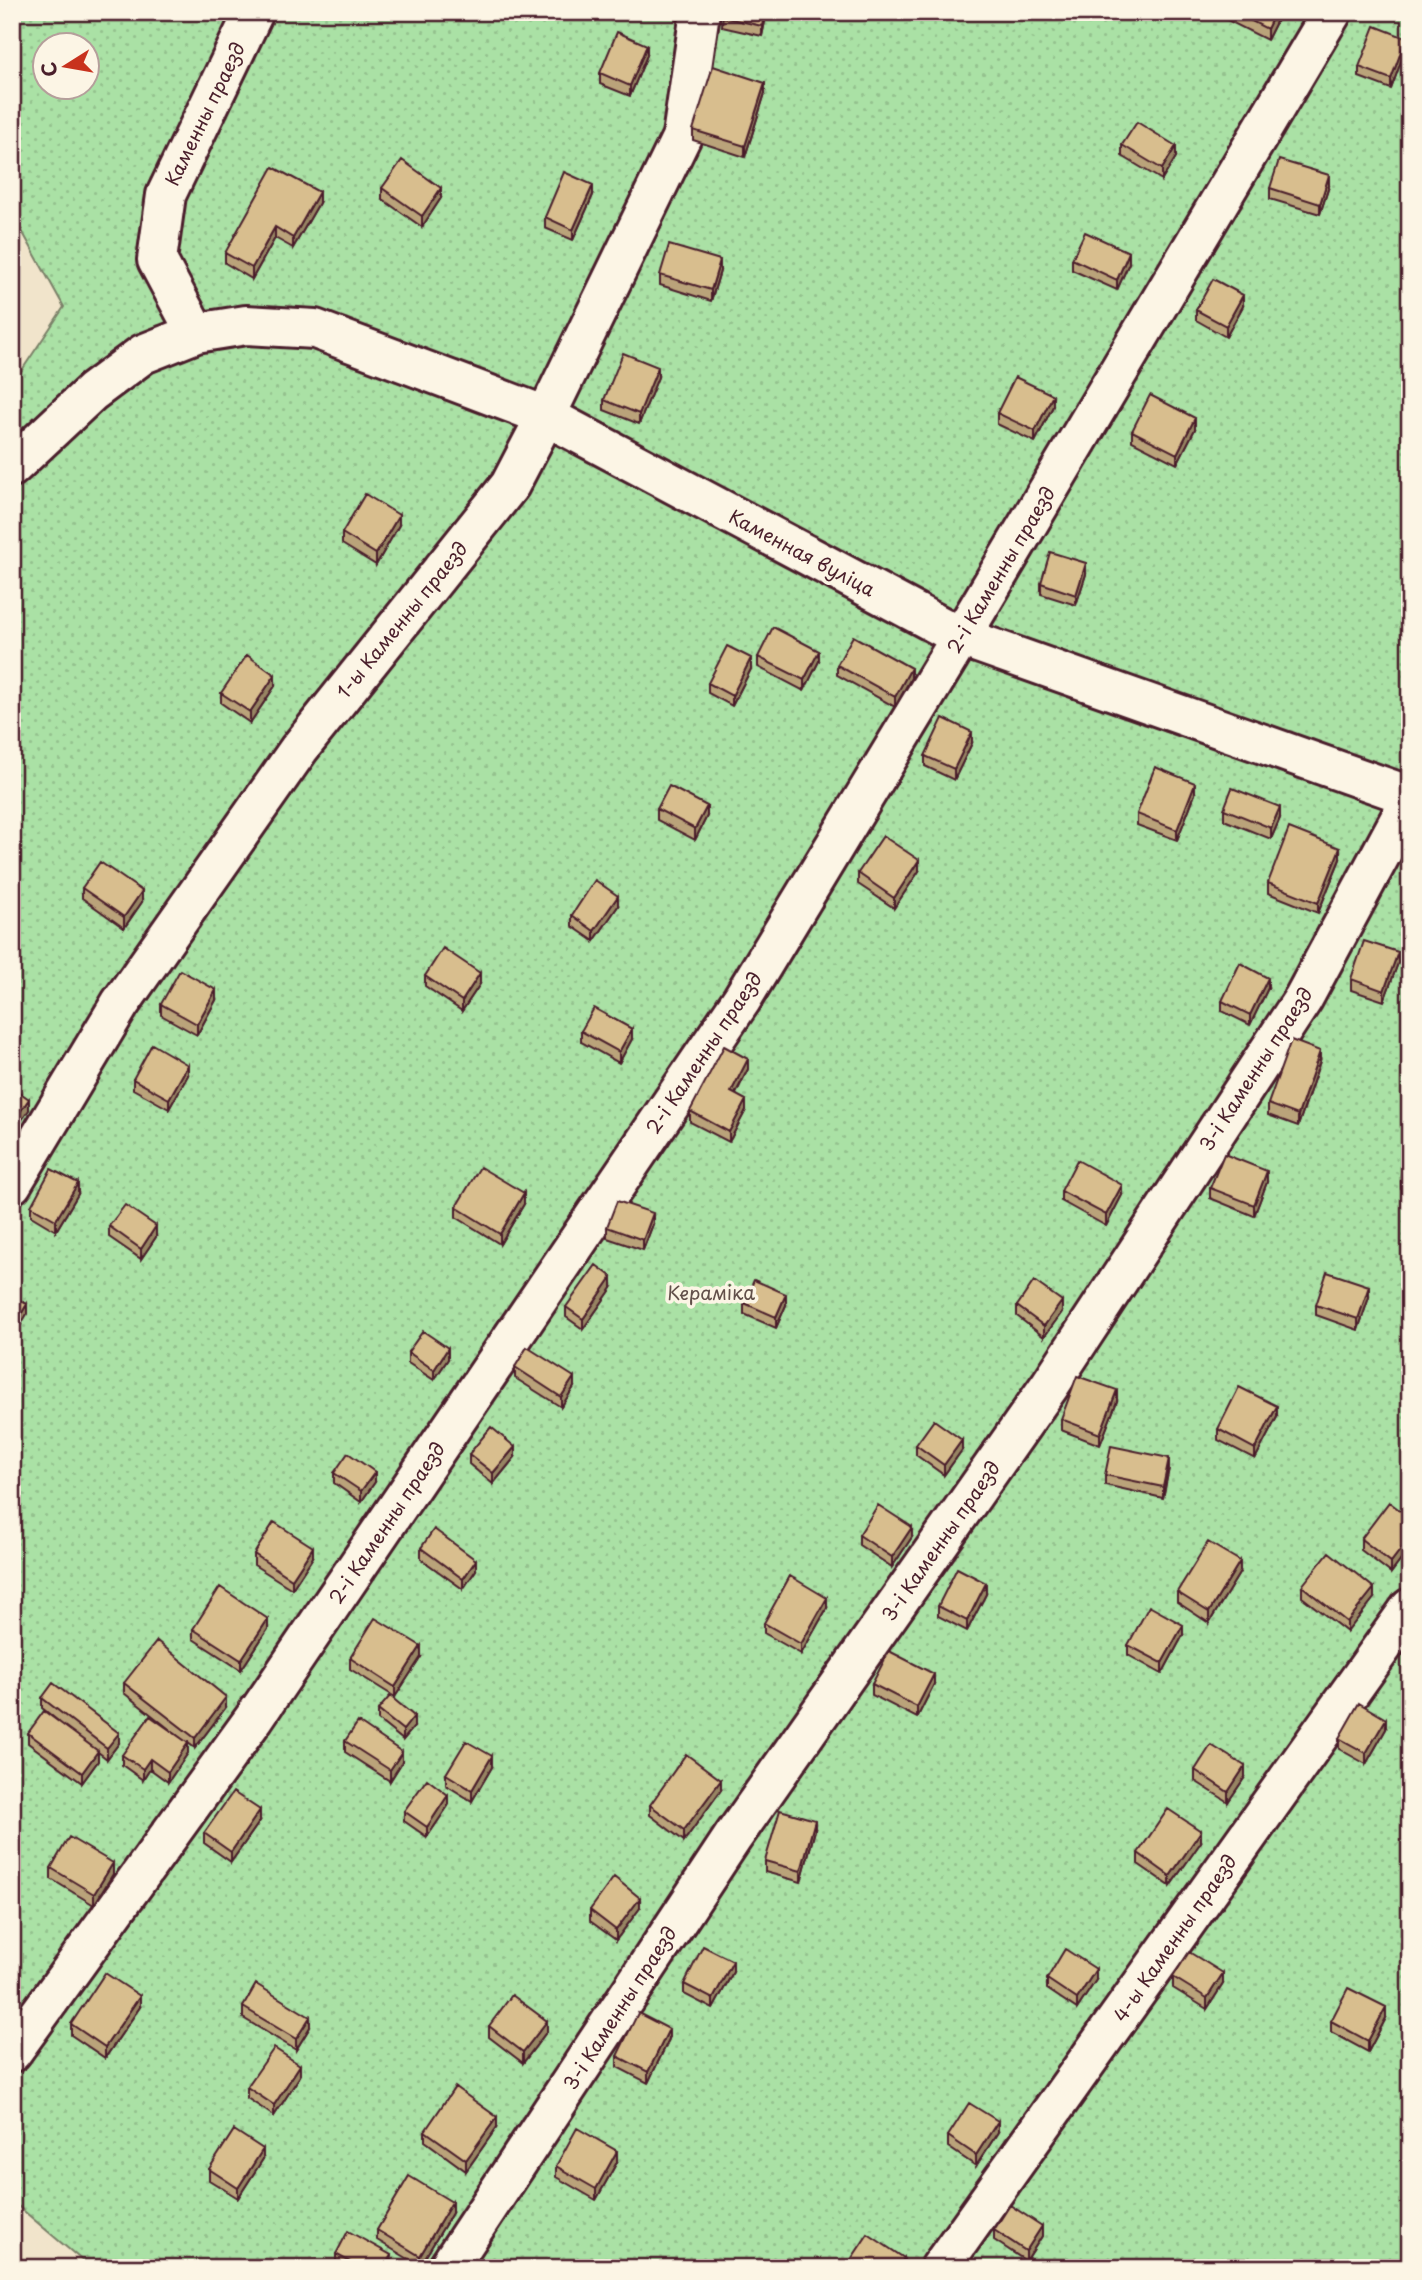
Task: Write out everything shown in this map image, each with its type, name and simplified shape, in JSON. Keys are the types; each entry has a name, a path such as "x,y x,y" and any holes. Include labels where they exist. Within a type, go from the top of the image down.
{"street":[{"name":"Каменны праезд","path":"197,333 157,260 166,195 254,12"},
{"name":"1-ы Каменны праезд","path":"12,1184 120,1004 299,748 510,485 682,136 700,12"},
{"name":"2-і Каменны праезд","path":"12,2053 255,1717 742,999 961,637 1332,12"},
{"name":"Каменная вуліца","path":"12,467 92,392 144,354 197,333 246,326 315,329 546,416 961,637 1410,798"},
{"name":"3-і Каменны праезд","path":"448,2268 733,1837 1050,1385 1303,999 1410,798"},
{"name":"4-ы Каменны праезд","path":"940,2268 1410,1608"}],"green space":[{"name":"Кераміка","path":"12,12 1410,12 1410,2268 91,2268 12,2201 12,385 64,307 12,213"}],"building":[{"path":"723,12 765,12 762,26 722,17"},
{"path":"1234,12 1275,12 1267,29"},
{"path":"1375,26 1406,38 1391,79 1359,67"},
{"path":"617,32 647,45 630,86 600,73"},
{"path":"713,66 765,83 745,146 693,130"},
{"path":"1137,122 1176,146 1162,169 1122,145"},
{"path":"402,160 441,188 422,216 382,188"},
{"path":"1279,160 1329,175 1320,204 1270,188"},
{"path":"273,167 319,192 293,238 275,227 252,268 225,253"},
{"path":"564,172 593,185 573,230 545,217"},
{"path":"1085,232 1129,252 1117,280 1072,259"},
{"path":"669,245 720,260 711,290 660,275"},
{"path":"1213,279 1243,295 1226,326 1196,310"},
{"path":"623,353 658,367 639,414 604,400"},
{"path":"1015,377 1053,395 1035,431 997,413"},
{"path":"1150,395 1195,418 1177,454 1132,431"},
{"path":"365,494 399,515 376,554 342,533"},
{"path":"1050,552 1086,563 1076,595 1041,583"},
{"path":"773,627 819,651 804,680 758,657"},
{"path":"853,636 911,668 895,697 837,665"},
{"path":"727,646 751,658 732,696 708,683"},
{"path":"247,655 275,675 250,712 221,693"},
{"path":"943,718 972,732 954,769 925,756"},
{"path":"1155,767 1195,783 1177,830 1137,814"},
{"path":"669,786 707,806 695,829 657,809"},
{"path":"1232,788 1280,807 1271,828 1224,809"},
{"path":"1289,828 1340,848 1318,903 1268,883"},
{"path":"883,836 919,860 894,898 858,873"},
{"path":"100,862 142,891 124,917 82,888"},
{"path":"595,880 618,896 594,931 572,915"},
{"path":"1364,941 1398,952 1384,991 1351,979"},
{"path":"443,948 480,973 462,1001 425,976"},
{"path":"1240,963 1268,978 1250,1015 1222,1001"},
{"path":"180,970 216,990 197,1024 161,1004"},
{"path":"594,1008 632,1029 619,1052 581,1031"},
{"path":"1291,1040 1320,1051 1298,1115 1268,1104"},
{"path":"152,1044 188,1065 169,1099 133,1079"},
{"path":"724,1046 748,1059 731,1092 746,1100 729,1132 690,1111"},
{"path":"12,1087 29,1099 13,1122 12,1122"},
{"path":"1410,1138 1410,1179 1401,1177"},
{"path":"1224,1154 1267,1171 1254,1205 1210,1188"},
{"path":"1077,1160 1122,1185 1106,1215 1061,1191"},
{"path":"480,1167 524,1193 500,1234 456,1207"},
{"path":"51,1169 78,1183 56,1220 31,1206"},
{"path":"617,1201 653,1213 643,1240 607,1227"},
{"path":"125,1205 156,1226 141,1249 109,1226"},
{"path":"596,1265 612,1277 583,1319 566,1307"},
{"path":"1327,1272 1369,1286 1358,1319 1316,1305"},
{"path":"754,1280 786,1294 776,1317 744,1303"},
{"path":"1034,1281 1062,1301 1044,1326 1017,1306"},
{"path":"12,1296 27,1304 12,1330"},
{"path":"423,1331 448,1348 434,1370 408,1352"},
{"path":"527,1347 574,1377 561,1397 515,1367"},
{"path":"1077,1376 1117,1390 1100,1434 1061,1419"},
{"path":"1239,1387 1277,1406 1255,1449 1218,1429"},
{"path":"934,1420 962,1440 944,1465 916,1445"},
{"path":"491,1427 515,1447 493,1473 469,1454"},
{"path":"1111,1446 1169,1458 1163,1487 1105,1475"},
{"path":"348,1453 375,1472 361,1491 334,1473"},
{"path":"1389,1502 1410,1518 1410,1537 1391,1562 1361,1539"},
{"path":"878,1505 912,1527 892,1557 859,1535"},
{"path":"274,1522 313,1547 292,1579 254,1554"},
{"path":"434,1529 476,1560 463,1579 421,1548"},
{"path":"1208,1542 1240,1561 1209,1612 1177,1592"},
{"path":"1329,1552 1374,1588 1347,1622 1302,1586"},
{"path":"957,1568 986,1583 967,1621 938,1606"},
{"path":"790,1576 827,1598 801,1644 764,1623"},
{"path":"220,1587 268,1619 241,1660 193,1629"},
{"path":"1149,1606 1183,1625 1162,1663 1128,1645"},
{"path":"375,1618 421,1646 395,1687 350,1658"},
{"path":"157,1641 226,1697 195,1738 124,1683"},
{"path":"889,1651 934,1674 917,1707 872,1684"},
{"path":"53,1683 119,1733 107,1748 42,1698"},
{"path":"390,1696 414,1716 403,1730 378,1710"},
{"path":"1359,1703 1386,1719 1366,1753 1339,1738"},
{"path":"44,1711 98,1751 82,1773 28,1733"},
{"path":"150,1716 188,1743 168,1772 150,1759 143,1769 122,1755"},
{"path":"358,1722 402,1752 390,1770 345,1741"},
{"path":"466,1741 492,1756 472,1790 446,1774"},
{"path":"1211,1745 1245,1766 1228,1792 1195,1770"},
{"path":"686,1754 721,1780 684,1830 650,1805"},
{"path":"427,1779 448,1795 427,1827 404,1811"},
{"path":"233,1792 260,1810 231,1852 204,1833"},
{"path":"1168,1809 1201,1831 1170,1876 1138,1853"},
{"path":"780,1810 815,1820 801,1871 765,1861"},
{"path":"69,1837 113,1863 94,1894 51,1868"},
{"path":"614,1877 640,1898 616,1930 590,1910"},
{"path":"703,1946 733,1961 713,1999 684,1984"},
{"path":"1065,1949 1096,1969 1077,1999 1047,1979"},
{"path":"1189,1952 1223,1973 1207,1998 1173,1977"},
{"path":"105,1973 140,1996 105,2047 71,2024"},
{"path":"256,1984 310,2017 296,2039 243,2007"},
{"path":"1348,1988 1386,2007 1368,2041 1331,2021"},
{"path":"512,1995 547,2021 523,2052 489,2026"},
{"path":"638,2013 669,2029 648,2072 617,2056"},
{"path":"274,2048 300,2065 274,2105 247,2087"},
{"path":"455,2087 497,2117 466,2160 425,2131"},
{"path":"969,2103 998,2121 976,2155 948,2136"},
{"path":"577,2128 617,2151 596,2189 556,2166"},
{"path":"234,2130 263,2149 238,2188 209,2169"},
{"path":"409,2176 452,2202 420,2256 377,2230"},
{"path":"1010,2205 1042,2226 1026,2251 994,2230"},
{"path":"348,2231 391,2255 384,2268 361,2268 336,2254"},
{"path":"868,2234 904,2258 897,2268 853,2268 848,2264"},
{"path":"1113,2260 1122,2268 1107,2268"}]}
